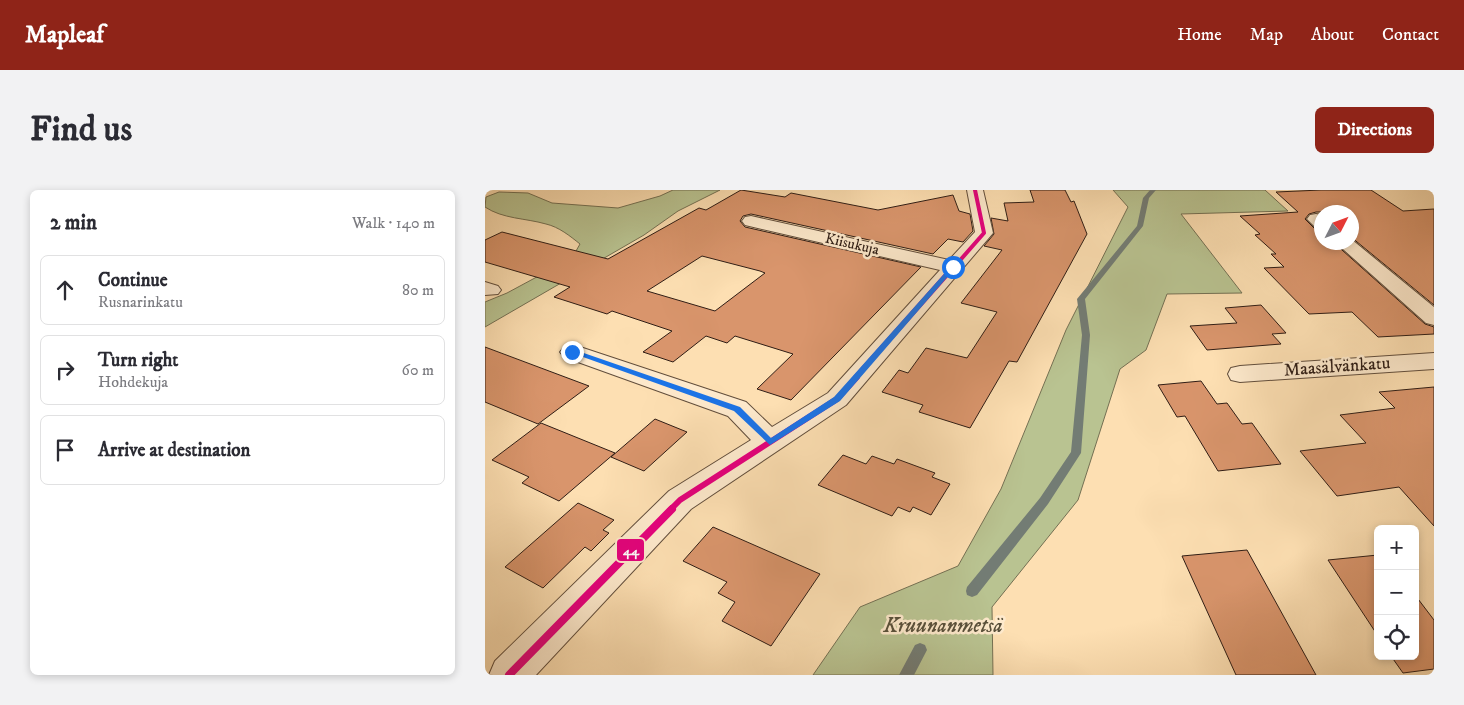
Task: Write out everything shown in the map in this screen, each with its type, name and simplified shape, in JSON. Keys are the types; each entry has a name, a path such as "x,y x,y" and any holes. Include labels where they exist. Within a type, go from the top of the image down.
{"street":[{"path":"509,675 680,500 837,399 984,233 975,190"},
{"name":"Kiisukuja","path":"751,221 953,267"},
{"path":"1353,250 1434,318"},
{"path":"572,352 737,409 770,442"},
{"name":"Maasälvänkatu","path":"1240,374 1434,360"}],"green space":[{"path":"673,190 720,190 678,211 644,235 485,327 485,302 507,293 572,258 580,244 551,225 492,211 485,207 486,197 499,192 528,193 552,203 618,208 660,196"},
{"name":"Kruunanmetsä","path":"1113,190 1265,190 1288,211 1181,214 1242,293 1167,294 1146,350 1120,369 1078,500 992,607 993,675 813,675 860,607 958,566 1001,489 1066,330 1128,207"}],"building":[{"path":"741,190 785,197 791,193 878,210 953,195 959,211 970,214 973,231 963,242 948,239 933,254 751,214 743,216 740,221 745,227 921,267 791,400 757,389 793,354 735,336 727,343 706,336 673,362 643,352 672,331 612,311 607,314 554,297 570,287 485,262 485,240 502,232 608,259 699,208 706,210","holes":["702,256 765,273 715,311 647,291"]},
{"path":"1030,190 1065,190 1071,202 1074,201 1087,234 1017,362 1009,361 970,428 919,412 923,405 882,392 899,370 908,373 926,348 967,358 997,312 961,303 1002,250 984,246 994,234 991,218 1008,221 1004,203 1034,202"},
{"path":"1371,190 1403,211 1434,209 1434,305 1359,244 1359,205 1314,205 1314,213 1309,214 1305,219 1314,228 1314,250 1342,250 1425,324 1434,327 1434,334 1378,337 1352,312 1309,314 1264,268 1284,267 1271,254 1276,254 1255,235 1260,234 1240,216 1298,212 1276,192"},
{"path":"1261,305 1286,333 1272,334 1281,344 1207,350 1190,326 1237,323 1225,308"},
{"path":"485,347 589,386 538,424 485,402"},
{"path":"1201,381 1217,404 1227,403 1242,424 1252,423 1281,464 1218,471 1185,416 1177,417 1158,385"},
{"path":"1434,387 1434,526 1399,487 1337,496 1300,451 1366,443 1340,415 1395,408 1379,392"},
{"path":"655,419 687,432 644,471 611,457"},
{"path":"541,423 615,453 559,501 522,483 529,477 492,460"},
{"path":"843,455 866,464 872,456 894,464 897,459 935,473 932,477 950,484 931,515 913,507 910,512 898,507 892,516 818,485"},
{"path":"578,503 614,520 603,530 609,533 591,551 585,547 543,588 505,567"},
{"path":"713,527 820,574 771,646 722,621 735,602 718,593 727,582 683,561"},
{"path":"1247,550 1316,675 1236,675 1182,556"},
{"path":"1374,555 1374,630 1328,560"},
{"path":"1419,600 1434,620 1434,669 1403,673 1394,660 1419,660"}],"waterway":[{"path":"972,591 1044,501 1076,453 1086,335 1081,299 1140,226 1146,198 1153,190"},
{"path":"906,675 920,650"}],"transit line":[{"name":"44","path":"509,675 680,500 837,399 984,233 975,190"}],"route":[{"path":"572,352 737,409 770,442 837,399 953,267"}]}
